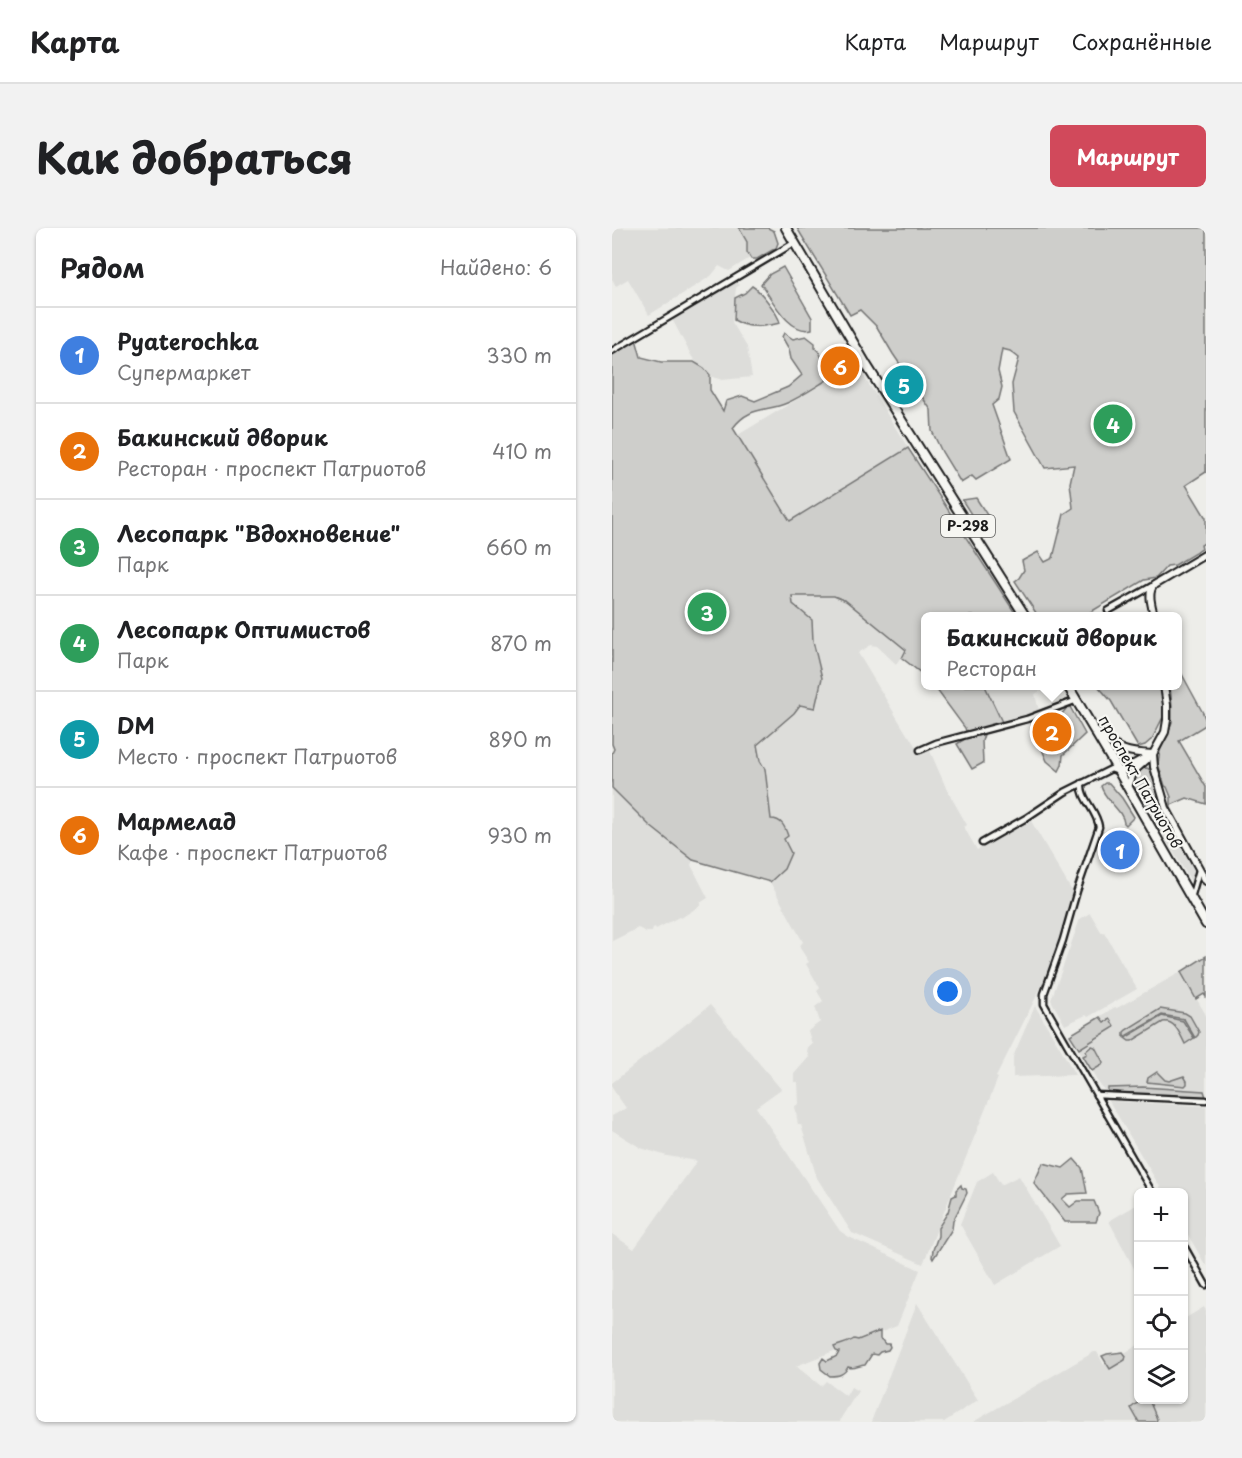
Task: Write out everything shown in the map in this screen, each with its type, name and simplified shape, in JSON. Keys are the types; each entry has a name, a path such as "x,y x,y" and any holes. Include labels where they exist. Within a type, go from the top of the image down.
{"highway":[{"name":"Р-298","path":"786,228 867,366 1022,612"},
{"name":"проспект Патриотов","path":"1071,690 1191,898 1203,914 1206,924"}],"street":[{"path":"612,351 794,243"},
{"path":"1108,612 1206,554"},
{"path":"1153,612 1150,594 1151,587 1154,585"},
{"name":"проспект Патриотов","path":"1165,690 1167,720 1165,732 1154,754 1154,767 1166,808 1206,880"},
{"path":"920,750 936,743 1027,719 1077,700"},
{"name":"проспект Патриотов","path":"1095,730 1119,748 1133,753 1154,754"},
{"path":"982,843 1082,783 1111,769 1119,772 1154,754"},
{"path":"1128,787 1134,771 1154,754"},
{"path":"1082,783 1081,791 1098,819 1099,827 1044,994 1044,1004 1150,1188"},
{"path":"1191,898 1199,870"},
{"path":"1096,1095 1206,1100"},
{"path":"1188,1253 1206,1285"}],"shaded area":[{"path":"612,228 747,228 756,254 729,271 719,266 711,276 649,315 628,279 616,286 612,279"},
{"path":"739,228 768,228 774,231 778,243 776,248 757,259 751,259 747,252 747,242"},
{"path":"797,228 1206,228 1206,472 1186,485 1206,518 1206,542 1201,545 1202,549 1175,565 1167,566 1156,578 1144,580 1091,612 1035,612 1015,581 1024,570 1022,561 1038,552 1045,562 1053,558 1064,514 1073,508 1070,483 1074,465 1045,468 1014,412 1012,384 1019,358 1010,351 1002,349 998,371 1002,387 999,399 992,405 1011,459 976,480 972,476 961,483 932,431 931,410 877,327 860,310 850,315"},
{"path":"783,267 812,318 812,329 796,327 789,321 761,284 770,274"},
{"path":"735,281 739,285 736,288 732,322 747,347 752,377 722,380 707,375 692,357 672,319"},
{"path":"752,286 769,303 780,323 756,326 745,325 734,320 735,298"},
{"path":"784,333 793,339 806,336 815,343 815,348 832,377 787,403 745,416 733,428 790,521 908,448 1014,612 921,612 921,673 902,658 906,650 846,601 834,596 792,596 793,604 812,620 813,641 822,678 815,708 800,705 757,745 760,761 765,769 771,819 778,820 784,827 788,836 784,839 791,853 784,869 770,882 693,860 650,826 612,788 614,749 612,744 612,352 636,339 641,357 661,362 694,362 710,375 710,390 723,411 726,401 742,396 755,401 788,387 802,375 791,359 789,349 782,337"},
{"path":"863,375 908,448 790,521 738,435 834,377 843,383"},
{"path":"976,498 989,518 983,533 962,500"},
{"path":"792,596 834,596 846,601 906,650 896,664 877,646 871,645 858,653 921,755 930,751 947,790 967,825 964,827 977,850 1031,821 1073,893 1048,973 996,1077 998,1078 923,1264 852,1233 817,1178 801,1125 798,1125 795,1106 799,1104 798,1082 794,1082 794,1074 809,1057 808,1047 812,1044 808,1031 820,1022 815,1007 823,1001 817,991 820,988 806,964 809,962 800,948 803,942 770,882 784,869 771,820 765,769 760,761 757,745 800,705 815,707 812,620 792,604"},
{"path":"1182,674 1206,721 1204,726 1179,741 1206,787 1206,804 1187,798 1171,805 1171,797 1158,764 1160,751 1172,722 1170,690 1182,690"},
{"path":"937,690 987,690 1002,722 986,728 982,741 983,763 972,769 957,744 968,737 965,728"},
{"path":"984,690 1040,690 1035,694 1039,711 999,724"},
{"path":"1101,690 1163,690 1165,713 1152,739 1138,747 1111,701"},
{"path":"1069,705 1085,734 1063,755 1059,771 1047,761 1030,721 1049,712 1050,715 1034,722 1041,737 1051,745 1061,737 1057,720"},
{"path":"1147,768 1154,772 1159,795 1145,805 1133,785 1133,775 1139,769"},
{"path":"1109,783 1122,798 1134,817 1126,825 1103,791 1101,786"},
{"path":"612,788 650,826 693,860 691,865 708,898 681,918 656,929 655,927 652,932 638,928 612,941"},
{"path":"1159,795 1163,807 1197,868 1192,883 1145,805"},
{"path":"1090,913 1102,933 1104,932 1137,989 1088,1017 1086,1015 1065,1025 1051,1000 1080,919"},
{"path":"1206,956 1206,997 1204,994 1196,999 1181,972"},
{"path":"1181,972 1206,1015 1206,1097 1105,1091 1070,1035 1115,1007 1117,1008"},
{"path":"710,1005 781,1089 756,1107 840,1231 920,1270 897,1326 796,1366 821,1386 826,1381 846,1396 851,1387 858,1391 840,1422 612,1422 612,1234 634,1249 697,1161 667,1156 641,1148 612,1130 612,1116 626,1108 612,1088 612,1083"},
{"path":"1035,1006 1075,1075 1013,1077 1013,1057"},
{"path":"1160,1009 1190,1016 1199,1032 1198,1035 1195,1038 1184,1019 1162,1015 1124,1037 1126,1030"},
{"path":"1162,1016 1183,1021 1194,1038 1185,1044 1177,1028 1171,1023 1163,1022 1132,1041 1125,1038"},
{"path":"1100,1017 1104,1022 1110,1019 1113,1028 1079,1049 1070,1035"},
{"path":"1092,1046 1095,1047 1103,1062 1092,1071 1083,1056"},
{"path":"1157,1072 1169,1081 1184,1076 1187,1084 1185,1086 1147,1082 1148,1078"},
{"path":"1143,1087 1204,1091 1206,1097 1108,1091 1108,1088"},
{"path":"1109,1101 1206,1106 1206,1266 1188,1235 1188,1188 1161,1188"},
{"path":"1074,1159 1082,1168 1087,1193 1068,1194 1062,1199 1070,1207 1078,1201 1094,1201 1099,1213 1096,1222 1065,1222 1034,1183 1043,1163 1063,1168"},
{"path":"993,1172 1001,1185 1019,1176 1060,1246 995,1285 960,1224 977,1182"},
{"path":"961,1185 967,1193 953,1221 952,1229 933,1259 938,1228 948,1212 952,1197 956,1195 956,1190"},
{"path":"1134,1206 1134,1268 1109,1221"},
{"path":"917,1303 978,1400 944,1422 871,1422"},
{"path":"1204,1307 1206,1311 1206,1422 973,1422 1094,1352 1097,1352 1104,1365 1134,1347 1134,1404 1188,1404 1188,1317"},
{"path":"880,1331 880,1339 890,1347 877,1355 872,1354 865,1365 848,1367 836,1376 830,1376 821,1369 820,1363 823,1358 827,1361 837,1356 839,1352 834,1347"},
{"path":"1123,1352 1126,1356 1125,1360 1110,1369 1102,1356"},
{"path":"1136,1404 1151,1404 1157,1419 1156,1422 1139,1422 1131,1408"}],"place":[{"name":"Мармелад","path":"840,366"},
{"name":"DM","path":"904,385"},
{"name":"Лесопарк Оптимистов","path":"1113,424"},
{"name":"Лесопарк \"Вдохновение\"","path":"707,612"},
{"name":"Бакинский дворик","path":"1052,732"},
{"name":"Pyaterochka","path":"1120,850"}]}
